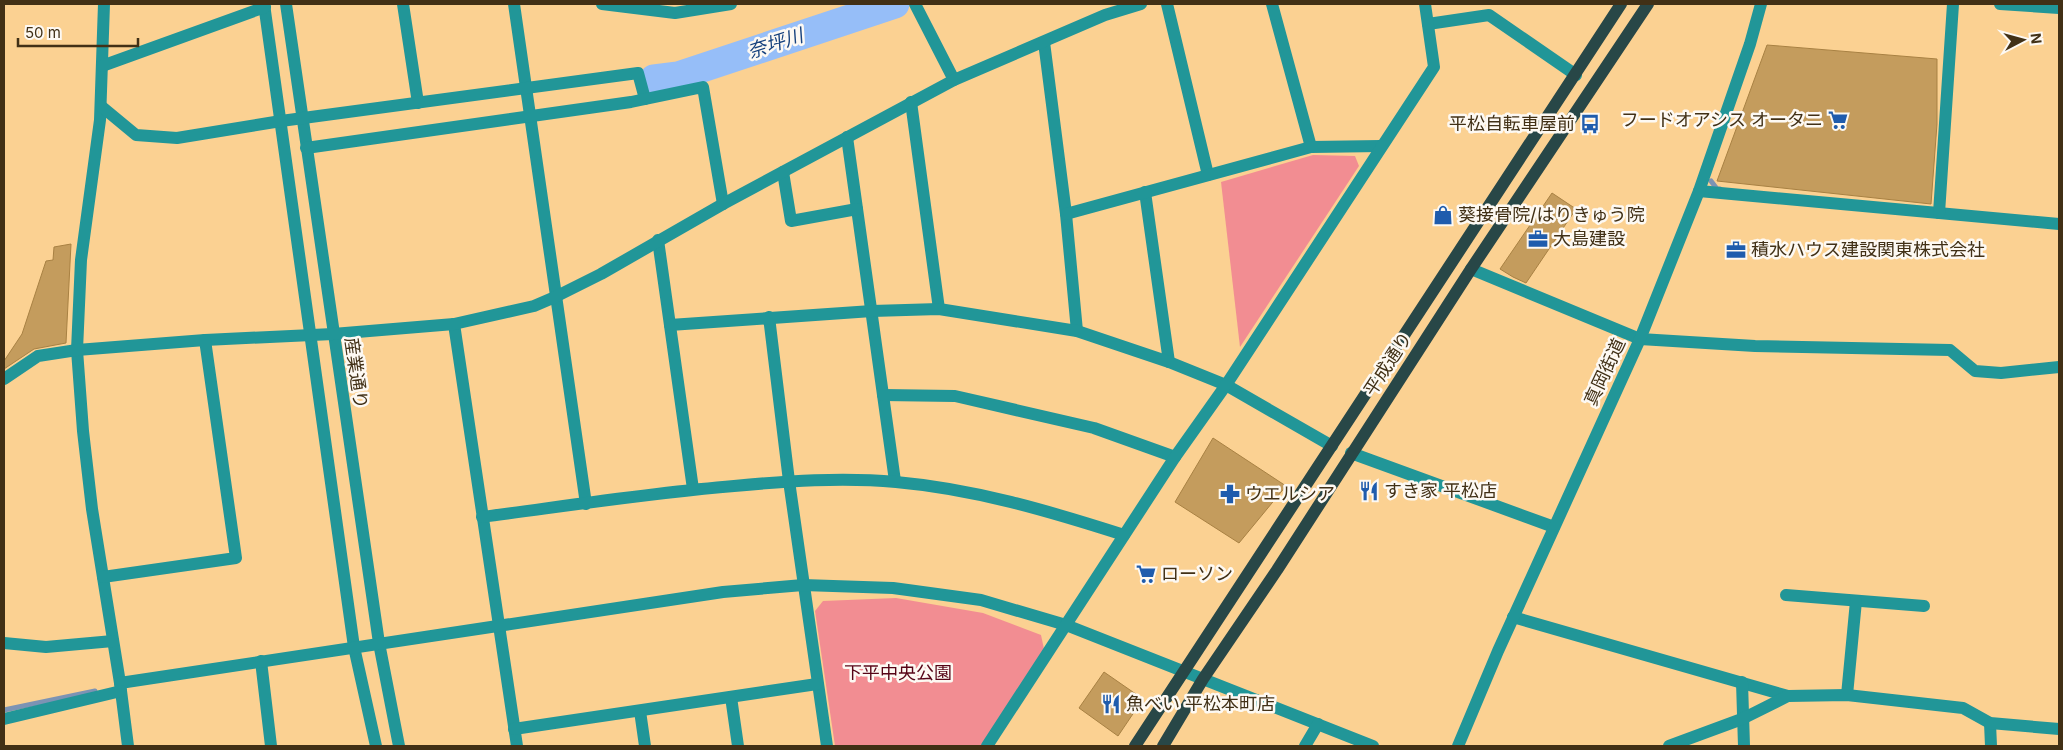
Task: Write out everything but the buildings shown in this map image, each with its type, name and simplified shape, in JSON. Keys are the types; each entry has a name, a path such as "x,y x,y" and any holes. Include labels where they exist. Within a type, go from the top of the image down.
{"main road":[{"name":"平成通り","path":"1135,746 1621,4"},
{"name":"平成通り","path":"1163,746 1203,679 1276,570 1350,453 1648,4"}],"street":[{"path":"104,4 100,120 81,260 77,350 83,430 128,746"},
{"name":"産業通り","path":"286,4 379,643 399,746"},
{"path":"404,4 418,103"},
{"path":"514,4 586,504"},
{"path":"602,4 675,13 731,4"},
{"path":"4,379 38,356 77,350 206,340 333,334 454,324 534,306 600,274 723,204 954,80 1044,42 1103,9 1141,4"},
{"path":"1167,4 1208,175"},
{"path":"1272,4 1311,147"},
{"path":"987,746 1124,535 1226,385 1434,67 1425,4"},
{"name":"真岡街道","path":"1458,746 1513,617 1640,339 1698,191 1750,44 1761,4"},
{"path":"1939,213 1953,4"},
{"path":"2000,4 2059,8"},
{"path":"102,66 264,6 312,335 354,647 376,746"},
{"path":"916,6 954,80"},
{"path":"1428,24 1489,15 1576,75"},
{"path":"1044,42 1066,214 1077,331"},
{"path":"101,106 136,135 177,138 302,118 526,90 638,73 645,99"},
{"path":"306,148 645,99 702,87 723,204"},
{"path":"911,102 939,309"},
{"path":"847,137 895,482"},
{"path":"1066,214 1311,147 1381,146"},
{"path":"783,172 791,221 857,209"},
{"path":"1698,191 2059,224"},
{"path":"1145,192 1169,362"},
{"path":"658,240 693,489"},
{"path":"1471,269 1640,339 1755,346 1950,350 1975,371 2001,374 2059,367"},
{"path":"670,325 872,310 939,309 1077,331 1169,362 1226,385 1332,446"},
{"path":"769,318 788,481 827,746"},
{"path":"454,324 517,746"},
{"path":"103,577 236,558 206,340"},
{"path":"883,395 955,396 1094,428 1176,457"},
{"path":"1350,453 1554,527"},
{"path":"482,517 693,489 788,481 895,482 969,491 1057,513 1124,535"},
{"path":"4,719 120,687 260,661 723,592 803,585 893,588 981,600 1066,625 1373,746"},
{"path":"1786,596 1924,606"},
{"path":"1847,696 1856,601"},
{"path":"1513,617 1788,696 1847,696 1963,708 1990,722 2059,729"},
{"path":"4,643 46,647 113,642"},
{"path":"260,661 271,746"},
{"path":"1742,682 1744,746"},
{"path":"514,729 817,684"},
{"path":"1669,746 1742,719 1788,696"},
{"path":"731,697 738,746"},
{"path":"640,711 645,746"},
{"path":"1990,722 1991,746"},
{"path":"1305,746 1318,724"}],"green space":[{"path":"1313,155 1355,156 1359,166 1240,347 1221,182"},
{"name":"下平中央公園","path":"896,598 983,613 1041,635 1044,649 981,746 835,746 815,611 823,601"}],"waterway":[{"name":"奈坪川","path":"654,79 678,76 895,4"},
{"path":"1711,181 1717,189 1720,189"},
{"path":"4,710 95,691"}],"place":[{"name":"フードオアシス オータニ","path":"1838,120"},
{"name":"平松自転車屋前","path":"1590,124"},
{"name":"葵接骨院/はりきゅう院","path":"1443,215"},
{"name":"大島建設","path":"1538,239"},
{"name":"積水ハウス建設関東株式会社","path":"1736,250"},
{"name":"すき家 平松店","path":"1369,491"},
{"name":"ウエルシア","path":"1230,494"},
{"name":"ローソン","path":"1146,574"},
{"name":"魚べい 平松本町店","path":"1111,704"}]}
